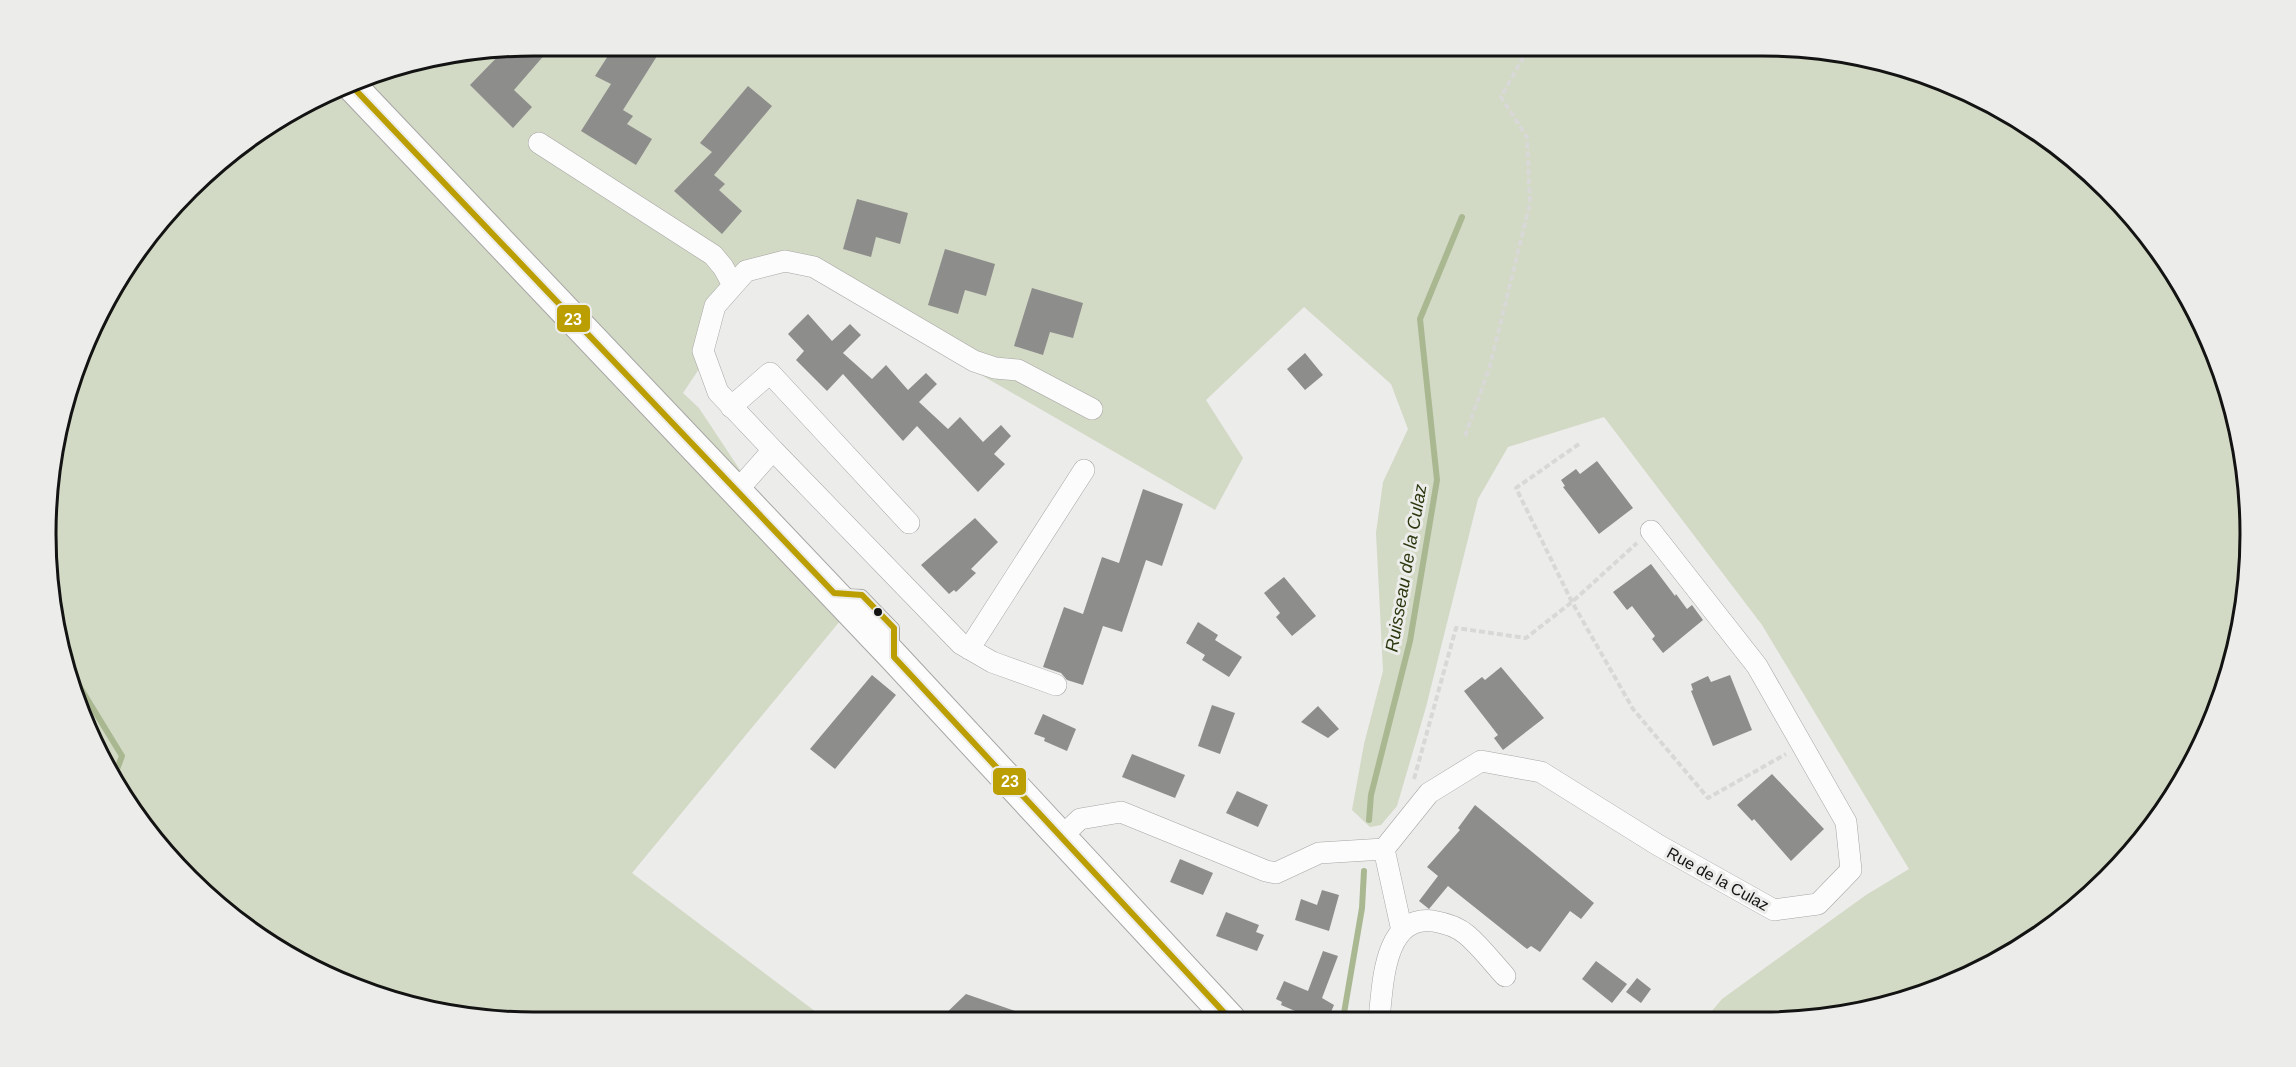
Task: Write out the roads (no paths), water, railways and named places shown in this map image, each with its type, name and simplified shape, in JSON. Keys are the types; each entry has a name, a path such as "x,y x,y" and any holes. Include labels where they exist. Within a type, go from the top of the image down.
{"street":[{"path":"356,90 834,593 1224,1012"},
{"path":"540,143 713,255 733,285"},
{"path":"1056,685 992,662 961,644 718,392 703,351 715,306 733,285 746,271 784,261 814,267 974,361 994,369 1018,370 1092,409"},
{"path":"731,406 770,373 909,523"},
{"path":"743,483 773,450"},
{"path":"969,649 1084,470"},
{"name":"Rue de la Culaz","path":"1384,849 1429,793 1481,761 1541,772 1658,845 1774,910 1818,904 1851,870 1846,822 1757,666 1651,531"},
{"path":"1061,837 1080,819 1121,812 1266,871 1276,873 1318,854 1384,849 1402,931"},
{"path":"1380,1012 1389,954 1402,931 1413,924 1427,921 1452,926 1466,934 1505,976"}],"waterway":[{"name":"Ruisseau de la Culaz","path":"1369,820 1371,795 1410,641 1437,480 1420,319 1462,217"},
{"path":"83,692 122,756 118,768"},
{"name":"Ruisseau de la Culaz","path":"1344,1012 1362,908 1364,871"}]}
